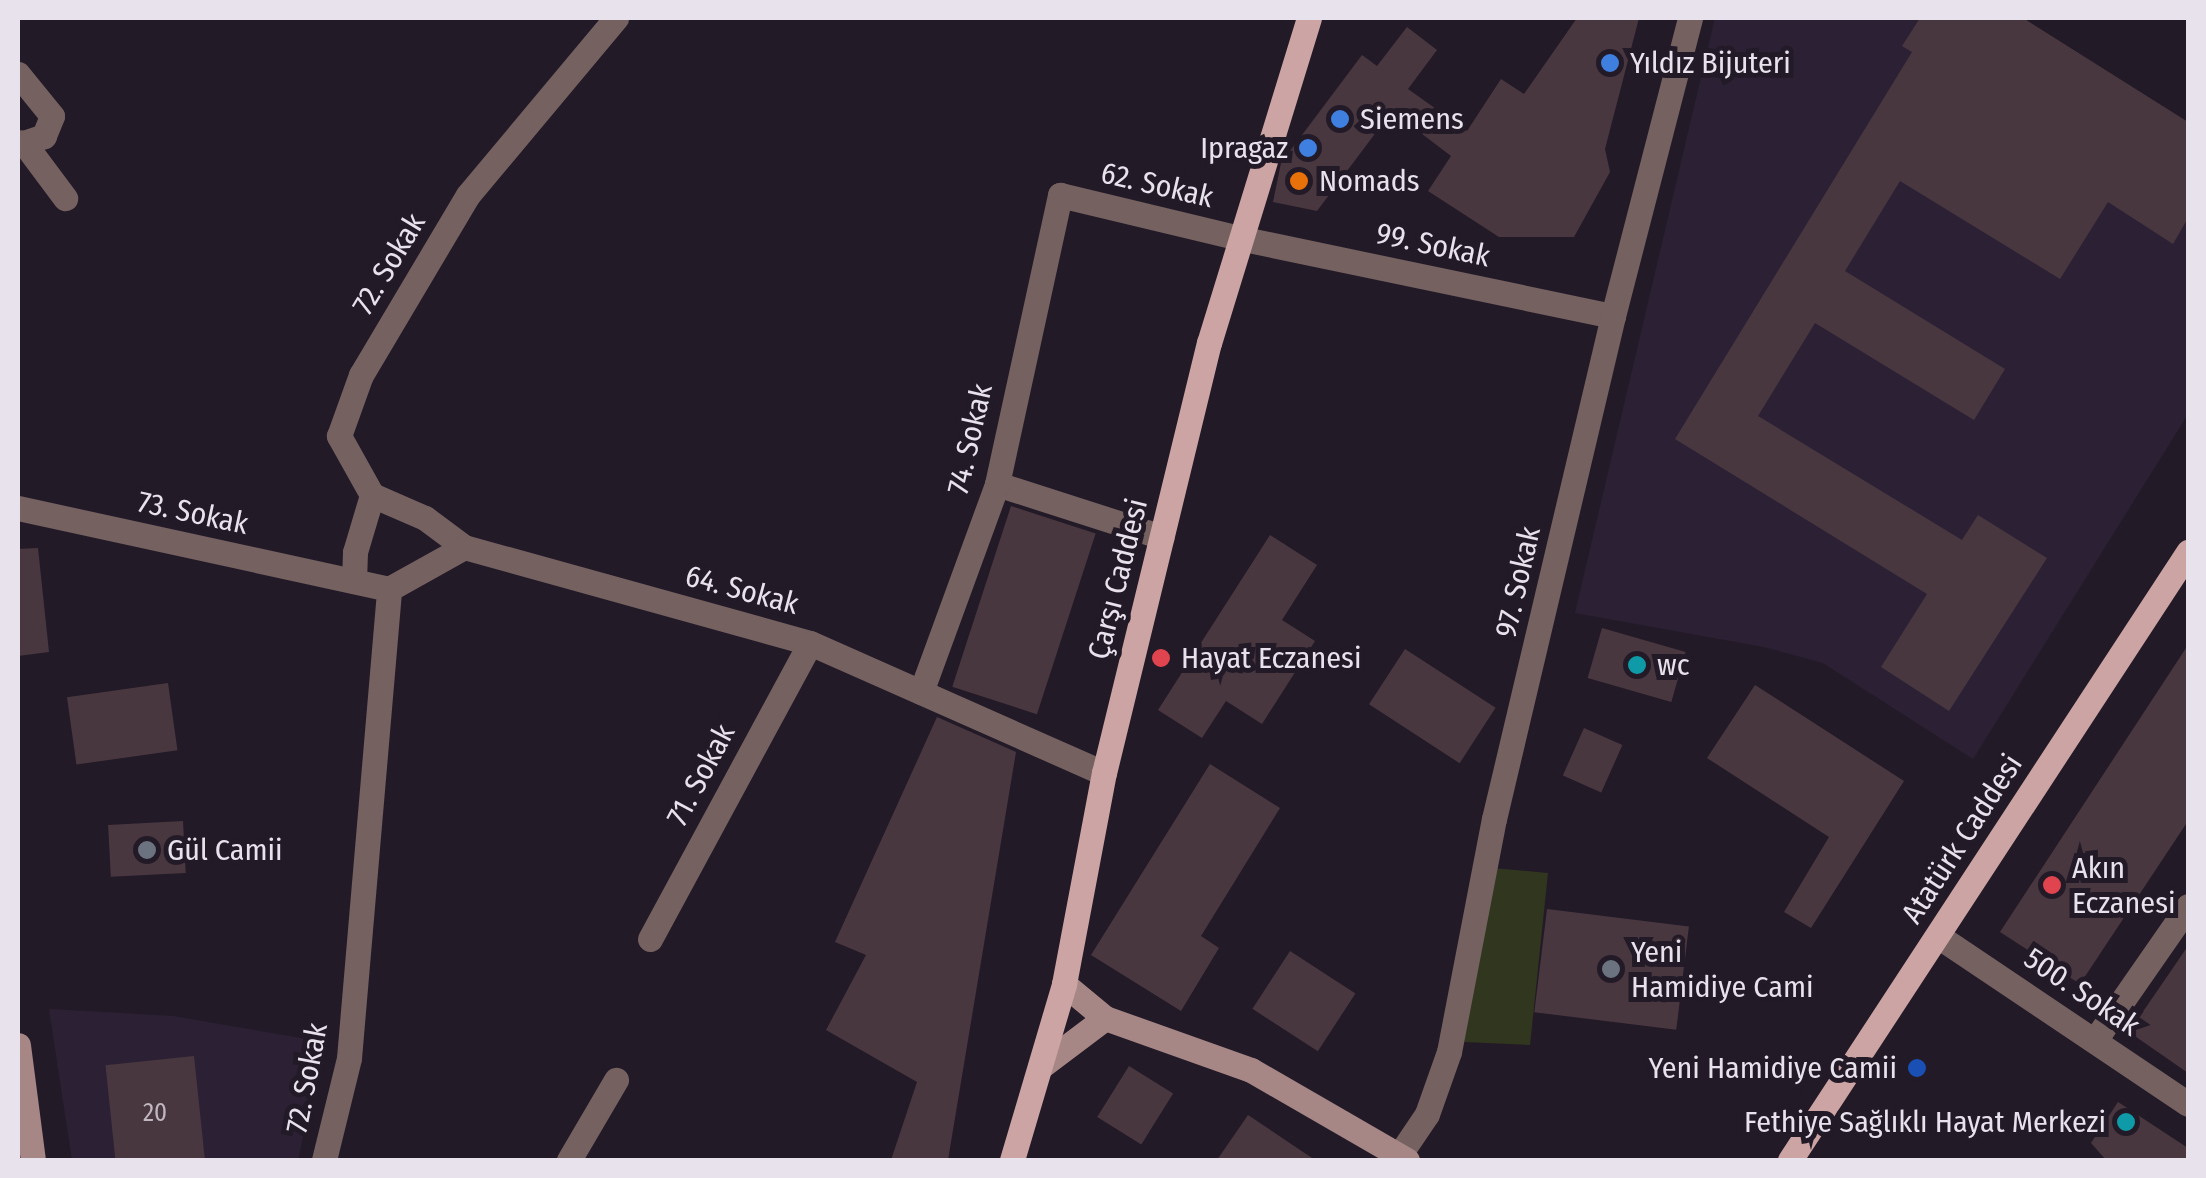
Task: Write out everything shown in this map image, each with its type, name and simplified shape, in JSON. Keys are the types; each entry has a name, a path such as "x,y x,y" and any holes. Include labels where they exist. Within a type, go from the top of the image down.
{"main road":[{"name":"Çarşı Caddesi","path":"1012,1160 1064,984 1104,773 1162,537 1240,238 1309,18"},
{"name":"Atatürk Caddesi","path":"1790,1160 2188,552"}],"street":[{"name":"72. Sokak","path":"372,496 339,436 360,376 468,195 616,18"},
{"name":"97. Sokak","path":"1401,1159 1427,1114 1449,1052 1494,819 1613,316 1690,18"},
{"path":"18,74 52,116 44,136 21,143 65,198"},
{"name":"62. Sokak","path":"1060,195 1240,238"},
{"name":"74. Sokak","path":"921,692 997,484 1060,195"},
{"name":"99. Sokak","path":"1240,238 1613,316"},
{"path":"997,484 1162,537"},
{"path":"372,496 425,518 464,548 389,589 354,581 355,552 372,496"},
{"name":"73. Sokak","path":"18,508 354,581"},
{"name":"64. Sokak","path":"464,548 810,643 1104,773"},
{"name":"72. Sokak","path":"324,1160 349,1058 389,589"},
{"name":"71. Sokak","path":"650,939 810,643"},
{"path":"2095,1040 2188,906"},
{"name":"500. Sokak","path":"1938,936 2188,1104"},
{"path":"1064,984 1104,1018 1251,1070 1401,1159"},
{"path":"1040,1066 1104,1018"},
{"path":"18,1045 33,1160"},
{"path":"569,1160 616,1080"}],"shaded area":[{"path":"1715,18 2023,18 2188,122 2188,414 1973,759 1823,663 1764,647 1575,613"},
{"path":"49,1009 173,1016 324,1042 298,1160 72,1160"}],"green space":[{"path":"1492,868 1548,873 1530,1045 1464,1042"}],"building":[{"path":"1577,18 1639,18 1605,149 1610,172 1574,237 1499,237 1428,191 1451,156 1392,111 1317,211 1273,202 1281,163 1362,55 1377,66 1407,27 1437,50 1408,89 1467,131 1501,79 1524,94"},
{"path":"1920,18 2023,18 2188,122 2188,218 2173,244 2108,202 2060,279 1900,181 1845,271 2005,369 1974,420 1815,323 1758,416 1962,540 1978,515 2047,558 1949,711 1881,667 1927,594 1675,439 1912,52 1902,46"},
{"path":"1011,506 1096,534 1037,714 952,687"},
{"path":"1270,535 1317,565 1282,620 1315,641 1262,724 1226,701 1202,738 1158,710"},
{"path":"38,548 49,652 18,656 18,549"},
{"name":"wc","path":"1602,628 1686,652 1671,702 1588,678"},
{"path":"2188,645 2188,821 2080,984 2000,932"},
{"path":"1405,649 1496,708 1460,763 1369,704"},
{"path":"168,683 177,750 76,765 67,697"},
{"path":"1755,685 1904,781 1811,928 1784,912 1829,837 1707,758"},
{"path":"937,717 1016,752 948,1160 891,1160 917,1082 826,1030 866,955 835,942"},
{"path":"1584,728 1622,745 1601,793 1563,776"},
{"path":"1210,764 1280,808 1201,936 1219,948 1181,1011 1091,955"},
{"name":"Gül Camii","path":"183,821 186,873 111,877 108,825"},
{"name":"Yeni Hamidiye Cami","path":"1547,909 1689,926 1676,1030 1534,1012"},
{"path":"2188,946 2188,1073 2129,1032"},
{"path":"1290,951 1355,993 1318,1051 1252,1009"},
{"path":"194,1056 205,1160 115,1160 105,1065"},
{"path":"1129,1066 1173,1094 1141,1144 1097,1117"},
{"name":"Fethiye Sağlıklı Hayat Merkezi","path":"2118,1102 2188,1148 2188,1160 2106,1160 2091,1143"},
{"path":"1248,1115 1315,1160 1217,1160"}],"place":[{"name":"Yıldız Bijuteri","path":"1610,63"},
{"name":"Siemens","path":"1340,119"},
{"name":"Ipragaz","path":"1308,148"},
{"name":"Nomads","path":"1299,181"},
{"name":"Hayat Eczanesi","path":"1161,658"},
{"name":"wc","path":"1637,665"},
{"name":"Gül Camii","path":"147,850"},
{"name":"Akın Eczanesi","path":"2052,885"},
{"name":"Yeni Hamidiye Cami","path":"1611,969"},
{"name":"Yeni Hamidiye Camii","path":"1917,1068"},
{"name":"Fethiye Sağlıklı Hayat Merkezi","path":"2126,1122"}]}
